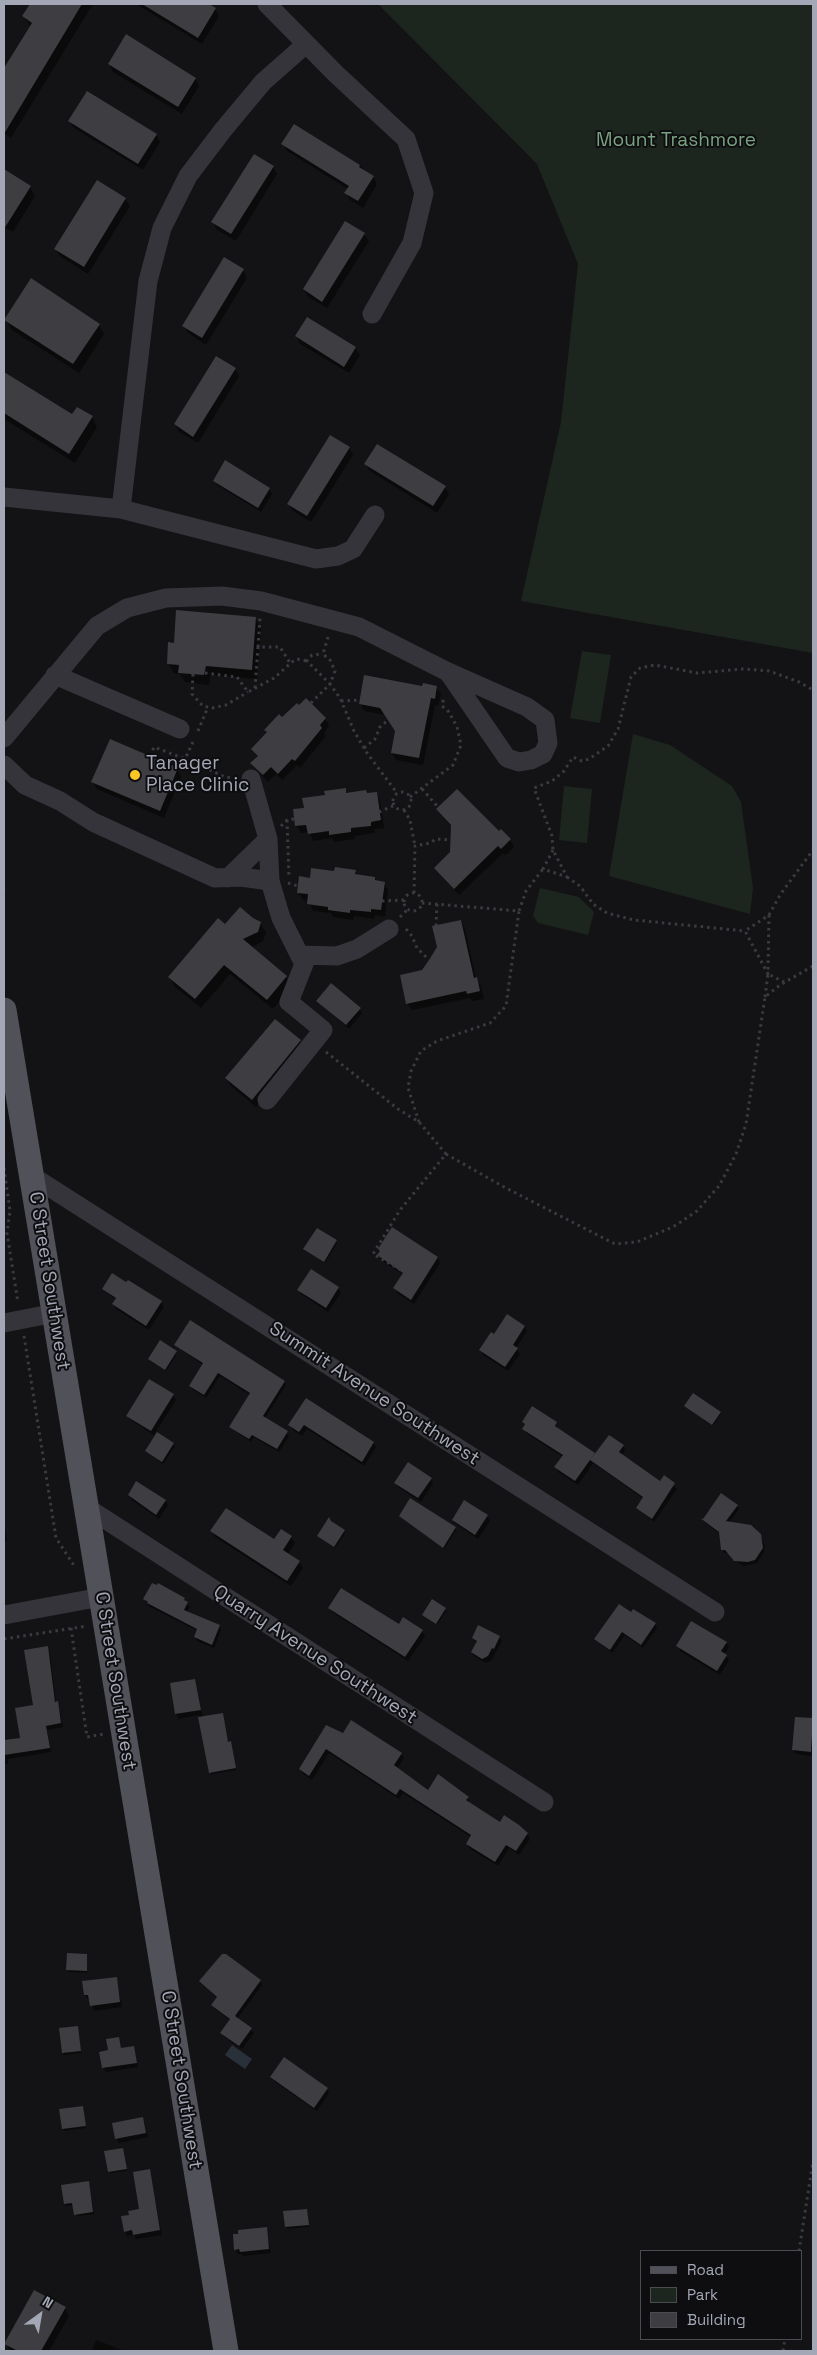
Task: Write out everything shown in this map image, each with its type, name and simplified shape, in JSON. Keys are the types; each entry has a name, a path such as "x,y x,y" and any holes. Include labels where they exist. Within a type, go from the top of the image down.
{"main road":[{"name":"C Street Southwest","path":"4,1010 226,2351"}],"street":[{"path":"267,4 306,44 406,139 424,193 412,243 372,314"},
{"path":"121,509 148,281 162,228 188,176 223,130 263,82 306,44"},
{"path":"4,496 121,509 316,559 338,556 354,549 375,515"},
{"path":"4,738 97,626 127,608 166,598 222,596 261,601 358,627 452,677 527,707 545,720 548,743 542,754 531,760 519,762 507,758 452,677"},
{"path":"55,675 180,729"},
{"path":"4,765 24,785 60,801 93,822 215,878 270,881"},
{"path":"251,779 268,839 270,881 281,918 304,964 289,1002 323,1030 267,1100"},
{"path":"228,878 268,839"},
{"path":"300,955 337,956 358,949 389,929"},
{"name":"Summit Avenue Southwest","path":"32,1176 715,1612"},
{"path":"12,1321 54,1313"},
{"name":"Quarry Avenue Southwest","path":"86,1507 544,1802"},
{"path":"4,1615 101,1597"}],"path":[{"path":"254,689 261,601"},
{"path":"323,654 334,620"},
{"path":"258,647 280,647 290,663"},
{"path":"307,661 312,655 323,654 330,660 335,671 330,684 311,703"},
{"path":"192,674 192,694 204,706 226,706 274,678 297,659 307,661 330,684 342,701 364,748 397,793"},
{"path":"567,876 553,850 552,836 534,788 552,781 564,772 572,757 582,761 589,759 608,746 618,729 631,677 640,668 655,665 698,673 743,669 769,671 799,682 813,690"},
{"path":"205,673 237,677 248,692"},
{"path":"410,797 453,765 461,745 457,727 449,712 442,706 452,677"},
{"path":"342,701 359,700"},
{"path":"185,759 208,707"},
{"path":"364,748 375,739 380,727 388,720"},
{"path":"150,756 154,747 225,777 251,779"},
{"path":"422,789 438,807"},
{"path":"403,792 410,797 410,806 404,810 398,810 393,806 392,800 397,793 403,792"},
{"path":"379,812 393,806"},
{"path":"404,810 410,820 415,846 414,892"},
{"path":"287,820 290,884"},
{"path":"415,846 430,843 436,839 451,840"},
{"path":"419,1122 408,1088 412,1071 421,1051 437,1041 490,1023 506,1006 520,911 526,891 543,869 553,850"},
{"path":"543,869 567,876 580,886 593,904 607,913 634,920 745,931 768,914 813,850"},
{"path":"404,900 409,893 414,892"},
{"path":"408,909 417,910 422,903 421,897 414,892"},
{"path":"382,901 404,900"},
{"path":"404,900 408,909"},
{"path":"422,903 520,911"},
{"path":"436,926 437,904"},
{"path":"408,909 397,920 412,936 417,948 429,960"},
{"path":"314,1042 398,1109 419,1122 446,1154 504,1187 615,1244 637,1242 673,1228 697,1211 719,1186 736,1154 746,1124 765,998 768,974 768,914"},
{"path":"745,931 768,974 784,982"},
{"path":"765,998 784,982 813,966"},
{"path":"404,1272 373,1254 400,1210 446,1154"},
{"path":"4,1168 10,1211 7,1233 12,1321 56,1538 79,1574"},
{"path":"4,1639 87,1626"},
{"path":"71,1628 87,1738 123,1731"},
{"path":"799,2250 813,2161"}],"green space":[{"name":"Mount Trashmore","path":"378,4 813,4 813,653 521,601 561,422 578,264 537,164"},
{"path":"582,651 611,655 600,723 570,718"},
{"path":"633,734 670,745 732,786 741,802 753,888 750,914 609,876"},
{"path":"564,786 592,789 587,843 559,840"},
{"path":"540,888 579,897 594,912 588,935 538,923 533,916"}],"shaded area":[{"path":"232,2045 252,2059 245,2069 225,2055"}],"building":[{"path":"30,4 82,4 4,134 4,68 32,23 22,16"},
{"path":"142,4 209,4 216,8 198,38"},
{"path":"126,34 196,78 178,107 108,64"},
{"path":"87,91 157,134 138,164 68,121"},
{"path":"294,124 360,165 359,167 374,176 358,201 344,193 349,186 281,144"},
{"path":"254,154 274,166 231,234 211,222"},
{"path":"4,169 31,186 4,229"},
{"path":"97,180 126,198 84,267 54,249"},
{"path":"345,221 365,233 322,302 303,289"},
{"path":"224,257 244,269 202,338 182,326"},
{"path":"31,278 100,324 73,364 4,320"},
{"path":"307,317 356,347 344,367 295,336"},
{"path":"216,356 236,368 193,437 174,424"},
{"path":"4,372 72,414 77,407 93,416 69,454 4,413"},
{"path":"330,435 350,447 307,516 287,504"},
{"path":"377,444 446,486 433,506 364,464"},
{"path":"225,460 270,488 258,508 213,481"},
{"path":"176,610 256,617 252,670 206,666 204,675 178,673 179,665 167,664 168,642 174,643"},
{"path":"364,675 422,686 423,683 437,686 435,699 431,698 419,758 391,753 395,731 380,708 359,704"},
{"path":"306,698 326,718 320,725 322,728 295,761 292,759 278,774 271,767 263,775 250,763 258,756 251,749 267,732 264,730 279,714 282,717 297,703 299,705"},
{"name":"Tanager Place Clinic","path":"110,739 178,768 160,811 91,782"},
{"path":"346,788 346,793 366,790 367,793 377,792 381,820 371,822 371,826 351,828 351,832 329,835 329,831 308,834 306,825 295,826 293,809 304,808 302,798 325,795 324,791"},
{"path":"457,789 499,831 501,829 511,839 501,849 498,846 454,889 434,868 450,852 451,825 436,809"},
{"path":"335,867 356,870 355,874 375,877 375,880 385,882 381,910 371,909 371,912 350,910 350,913 328,910 328,907 307,904 308,894 297,893 299,876 310,878 311,868 334,871"},
{"path":"240,907 261,922 258,932 243,939 287,976 267,1000 224,965 195,999 168,977 218,918 225,924"},
{"path":"461,920 474,978 477,977 480,991 467,994 466,991 406,1004 400,975 422,970 429,960 437,947 432,926"},
{"path":"331,983 361,1008 346,1025 316,1001"},
{"path":"275,1019 301,1040 252,1100 225,1078"},
{"path":"392,1227 438,1257 411,1300 393,1288 403,1273 377,1255 380,1251 378,1249"},
{"path":"317,1228 337,1240 324,1262 303,1249"},
{"path":"311,1269 339,1287 326,1308 297,1290"},
{"path":"112,1273 126,1282 128,1280 162,1301 146,1326 112,1304 116,1298 102,1289"},
{"path":"507,1314 525,1326 513,1345 518,1348 505,1367 479,1350 491,1332 494,1334"},
{"path":"190,1320 285,1381 263,1416 288,1431 277,1449 252,1435 249,1439 229,1427 250,1393 218,1373 204,1395 189,1386 203,1363 174,1345"},
{"path":"160,1340 177,1351 165,1370 148,1359"},
{"path":"149,1379 174,1394 151,1431 126,1416"},
{"path":"693,1393 721,1412 712,1425 684,1406"},
{"path":"306,1398 374,1442 362,1462 304,1425 299,1432 288,1425"},
{"path":"532,1406 557,1422 555,1426 595,1453 575,1481 554,1467 563,1455 522,1429 525,1424 522,1422"},
{"path":"157,1432 174,1443 162,1462 145,1451"},
{"path":"609,1435 624,1445 619,1452 660,1481 664,1475 675,1483 652,1519 636,1508 643,1497 590,1460"},
{"path":"408,1462 432,1478 418,1498 394,1483"},
{"path":"136,1481 166,1500 156,1515 128,1495"},
{"path":"721,1493 738,1505 726,1521 751,1525 761,1534 763,1548 755,1560 748,1562 734,1561 725,1550 721,1550 719,1532 700,1518 703,1519"},
{"path":"410,1498 456,1527 443,1548 399,1516"},
{"path":"464,1500 488,1515 475,1535 452,1520"},
{"path":"226,1508 274,1539 281,1529 292,1536 283,1550 300,1561 287,1581 210,1531"},
{"path":"329,1517 331,1521 345,1530 334,1547 317,1536"},
{"path":"152,1583 157,1585 158,1583 185,1598 184,1600 188,1602 184,1610 220,1625 212,1645 194,1637 197,1629 147,1603 143,1599"},
{"path":"341,1588 399,1624 403,1617 423,1630 405,1657 328,1608"},
{"path":"432,1599 446,1608 436,1624 422,1615"},
{"path":"619,1604 631,1612 633,1609 656,1623 641,1645 622,1632 610,1650 594,1639"},
{"path":"691,1621 727,1642 721,1651 727,1655 717,1671 676,1646"},
{"path":"478,1625 500,1636 494,1649 492,1648 488,1656 482,1659 471,1652 477,1641 472,1638"},
{"path":"48,1646 55,1702 58,1701 61,1723 46,1726 50,1748 4,1755 4,1740 20,1738 15,1708 33,1705 24,1650"},
{"path":"195,1679 201,1710 175,1714 170,1683"},
{"path":"223,1713 228,1742 231,1741 236,1768 209,1773 198,1717"},
{"path":"795,1717 813,1718 811,1752 792,1750"},
{"path":"351,1720 402,1753 394,1765 428,1790 438,1774 469,1797 466,1800 500,1822 504,1815 519,1825 528,1833 516,1851 506,1845 495,1862 466,1844 471,1835 400,1789 396,1795 326,1749 309,1776 299,1769 326,1725 343,1733"},
{"path":"67,1953 87,1954 87,1971 66,1970"},
{"path":"222,1954 226,1954 261,1980 235,2016 252,2028 239,2046 220,2033 230,2019 211,2005 217,1997 199,1981"},
{"path":"117,1977 120,2002 90,2006 88,1995 84,1995 82,1981"},
{"path":"78,2026 81,2051 62,2053 59,2028"},
{"path":"119,2037 121,2048 134,2046 137,2063 102,2068 99,2052 108,2050 106,2039"},
{"path":"284,2057 328,2088 314,2108 270,2077"},
{"path":"83,2106 86,2126 62,2129 59,2109"},
{"path":"143,2117 146,2133 115,2139 112,2123"},
{"path":"123,2148 127,2169 108,2172 104,2151"},
{"path":"150,2169 160,2230 133,2235 132,2230 124,2232 121,2216 129,2215 128,2211 139,2209 133,2172"},
{"path":"89,2181 93,2212 74,2215 72,2203 64,2204 61,2185"},
{"path":"307,2209 309,2225 285,2227 283,2211"},
{"path":"267,2227 269,2249 240,2252 239,2249 234,2250 233,2234 238,2234 238,2230"},
{"path":"34,2290 66,2307 41,2351 18,2351 4,2344"}],"place":[{"name":"Tanager Place Clinic","path":"135,775"}]}
